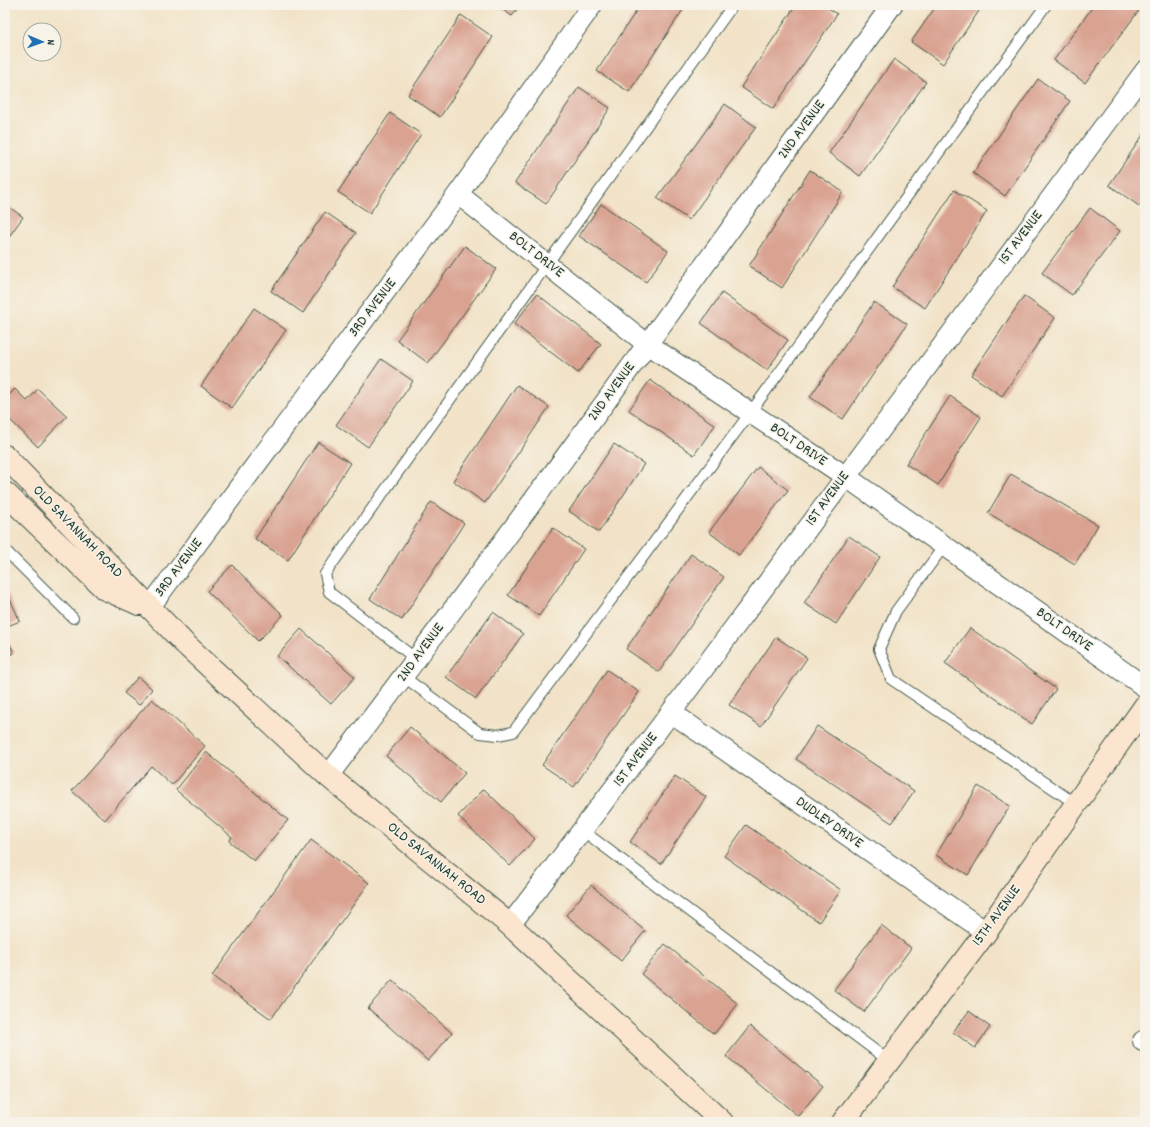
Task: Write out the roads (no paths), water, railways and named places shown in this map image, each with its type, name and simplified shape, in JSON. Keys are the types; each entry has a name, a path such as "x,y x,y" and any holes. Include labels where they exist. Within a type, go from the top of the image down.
{"street":[{"name":"3RD AVENUE","path":"149,608 458,194 592,5"},
{"name":"2ND AVENUE","path":"328,776 404,677 892,5"},
{"name":"1ST AVENUE","path":"510,925 672,713 845,476 1145,71"},
{"name":"BOLT DRIVE","path":"458,194 647,344 845,476 1145,687"},
{"name":"OLD SAVANNAH ROAD","path":"5,456 184,643 328,776 510,925 722,1122"},
{"name":"OLD SAVANNAH ROAD","path":"7,500 106,589 149,608"},
{"name":"15TH AVENUE","path":"843,1122 986,932 1145,706"},
{"name":"DUDLEY DRIVE","path":"672,713 986,932"}],"lane":[{"path":"416,659 329,592 326,574 546,264 733,5"},
{"path":"404,677 480,733 498,735 513,732 750,413 1046,5"},
{"path":"944,546 896,611 879,649 891,679 1076,804"},
{"path":"5,550 73,618"},
{"path":"582,830 889,1061"}]}
